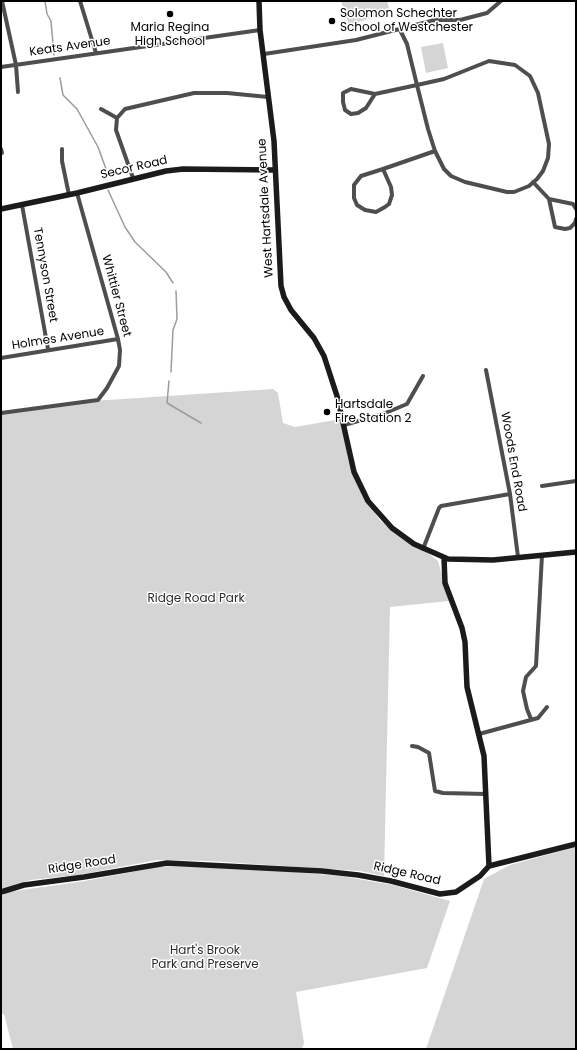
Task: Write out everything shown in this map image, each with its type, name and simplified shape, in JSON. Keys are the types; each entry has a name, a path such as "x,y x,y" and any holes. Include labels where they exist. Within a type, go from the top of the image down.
{"street":[{"path":"80,1 96,53"},
{"name":"West Hartsdale Avenue","path":"259,1 260,30 274,141 279,274 282,291 291,310 314,338 324,356 331,374 354,472 368,501 392,528 414,544 444,558 472,561 576,552"},
{"path":"264,54 356,40 400,30 434,20 460,20 482,15 501,1"},
{"path":"2,2 16,65 18,92"},
{"name":"Keats Avenue","path":"1,67 260,30"},
{"path":"375,94 366,108 358,113 352,114 345,110 342,98 345,91 358,89 375,94 417,86 444,80 488,61 515,65 530,76 538,93 549,144 546,164 537,179 514,192 507,192 465,182 451,176 444,169 435,151 417,86 407,44 400,30"},
{"path":"133,178 116,130 117,118 125,108 194,93 227,92 268,96"},
{"path":"101,109 117,118"},
{"path":"62,149 62,162 69,195"},
{"path":"383,169 391,187 392,195 389,204 385,208 376,212 365,210 357,205 354,198 354,184 361,176 435,151"},
{"name":"Secor Road","path":"1,210 166,171 183,169 275,170"},
{"path":"533,182 549,199 555,227 565,229 570,228 575,224 576,219"},
{"name":"Whittier Street","path":"1,413 98,400 107,388 119,366 120,350 118,339 77,193"},
{"path":"549,199 573,204 576,209"},
{"name":"Tennyson Street","path":"22,205 48,349"},
{"name":"Holmes Avenue","path":"1,358 48,349 118,339"},
{"name":"Woods End Road","path":"486,370 510,494 518,557"},
{"path":"344,425 383,414 407,404 423,376"},
{"path":"542,486 576,481"},
{"path":"423,549 441,506 510,494"},
{"path":"531,719 523,691 526,677 536,666 542,555"},
{"path":"444,558 445,583 462,628 465,642 467,687 480,734 484,756 489,866 576,844"},
{"path":"480,734 538,718 547,707"},
{"path":"412,746 423,749 429,753 435,791 443,793 486,794"},
{"name":"Ridge Road","path":"1,892 30,884 84,877 153,864 181,863 358,875 445,894 456,892 484,872 489,866"}],"green space":[{"path":"341,1 387,1 390,12 349,25"},
{"path":"443,43 448,68 426,73 421,47"},
{"name":"Ridge Road Park","path":"273,389 278,393 283,423 295,427 341,419 349,462 368,503 379,519 395,534 415,547 428,553 438,561 449,601 390,607 384,876 360,871 208,861 157,860 78,875 30,880 1,890 1,413 93,401"},
{"path":"576,847 576,1049 426,1049 484,879 510,865"},
{"name":"Hart's Brook Park and Preserve","path":"157,867 236,867 341,876 393,885 450,901 427,968 296,992 304,1043 302,1049 13,1049 4,1014 1,1014 1,896 8,892 85,881"}],"waterway":[{"path":"45,1 47,14 51,21 54,55"},
{"path":"60,78 63,95 77,109 98,147 106,169 105,179"},
{"path":"108,190 125,227 135,242 166,272 173,283"},
{"path":"171,372 173,330 177,319 176,291"},
{"path":"169,381 167,403 201,423"}],"place":[{"name":"Maria Regina High School","path":"170,14"},
{"name":"Solomon Schechter School of Westchester","path":"332,21"},
{"name":"Hartsdale Fire Station 2","path":"327,412"}]}
